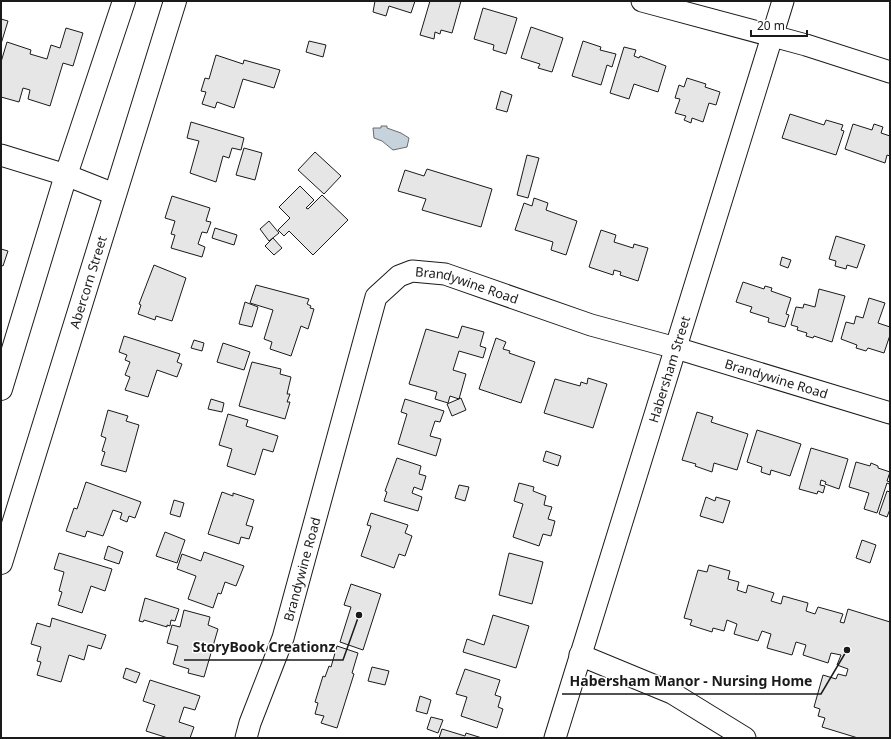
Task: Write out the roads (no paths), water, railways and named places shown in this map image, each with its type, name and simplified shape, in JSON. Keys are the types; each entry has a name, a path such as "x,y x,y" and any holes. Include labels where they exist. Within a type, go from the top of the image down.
{"main road":[{"path":"1,389 66,175 124,1"},
{"name":"Abercorn Street","path":"1,563 175,1"}],"street":[{"path":"642,1 772,36 890,72"},
{"name":"Habersham Street","path":"555,738 783,1"},
{"path":"1,155 66,175 114,194"},
{"name":"Brandywine Road","path":"246,738 250,723 283,638 376,297 399,276 412,271 445,274 591,325 676,348 890,412"},
{"path":"580,656 672,693 745,738"}],"place":[{"name":"StoryBook Creationz","path":"359,615"},
{"name":"Habersham Manor - Nursing Home","path":"847,650"}]}
